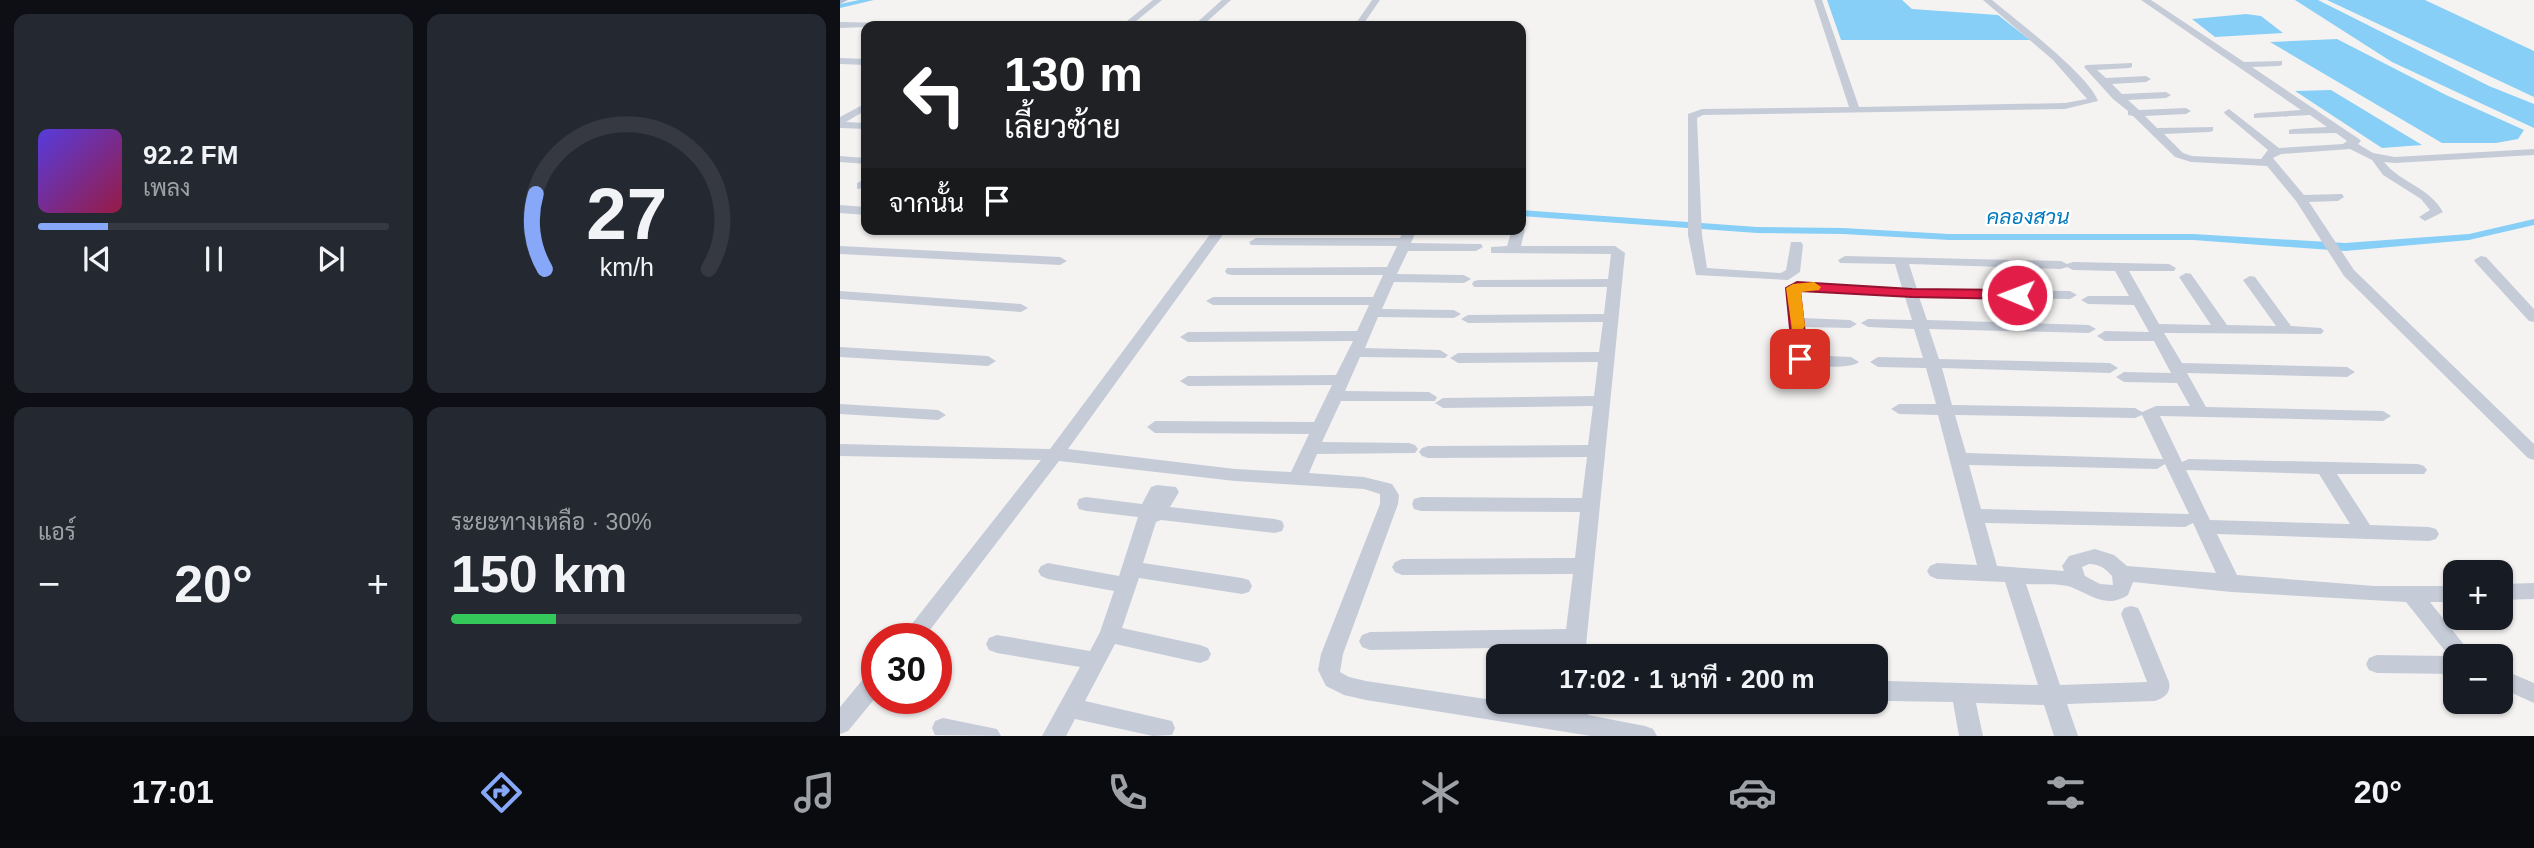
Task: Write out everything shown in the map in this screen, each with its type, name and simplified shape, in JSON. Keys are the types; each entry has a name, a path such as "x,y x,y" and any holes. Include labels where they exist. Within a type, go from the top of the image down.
{"street":[{"path":"1131,21 1158,0"},
{"path":"1203,21 1227,0"},
{"path":"1361,21 1376,0"},
{"path":"1818,0 1854,107"},
{"path":"1796,245 1793,272 1783,277 1701,272 1695,230 1692,116 1702,112 1854,107 2065,106 2093,101 2091,95 2056,58 1987,0"},
{"path":"2145,0 2355,141 2351,145"},
{"path":"840,25 861,25"},
{"path":"840,61 861,62"},
{"path":"2240,65 2279,63"},
{"path":"2129,65 2089,66 2132,113 2179,155 2186,158 2269,163"},
{"path":"2101,80 2146,79"},
{"path":"2117,97 2166,95"},
{"path":"840,123 861,109"},
{"path":"2132,113 2186,111"},
{"path":"2229,112 2277,152"},
{"path":"2258,116 2311,112"},
{"path":"840,123 861,126"},
{"path":"840,139 861,128"},
{"path":"2152,131 2209,129"},
{"path":"2293,132 2339,130"},
{"path":"2534,152 2395,160 2376,157 2351,145 2277,152 2266,158 2301,199 2336,257 2415,341 2534,454"},
{"path":"841,160 861,155"},
{"path":"2376,157 2378,164 2384,169 2430,200 2437,212 2425,217"},
{"path":"2301,199 2337,197"},
{"path":"840,209 861,211"},
{"path":"923,623 1016,508 1217,235"},
{"path":"1515,235 1505,250 1616,250 1574,644"},
{"path":"1256,242 1406,239 1476,247"},
{"path":"1297,479 1406,239"},
{"path":"840,250 1060,261"},
{"path":"1845,260 2169,268"},
{"path":"1901,260 1922,323 1989,573"},
{"path":"2481,260 2534,318"},
{"path":"2120,267 2202,412"},
{"path":"1232,271 1464,279"},
{"path":"2186,277 2222,329"},
{"path":"2250,280 2287,331"},
{"path":"1479,284 1614,283"},
{"path":"1851,362 1800,359 1793,288 1797,286 1912,293 2070,295"},
{"path":"840,295 1021,308"},
{"path":"2088,300 2139,301"},
{"path":"1213,301 1376,307 1461,317 1610,318"},
{"path":"1797,322 1850,324"},
{"path":"1868,323 2089,329"},
{"path":"2105,336 2222,329 2316,331"},
{"path":"1188,337 1362,336"},
{"path":"840,352 988,361"},
{"path":"1355,352 1440,355"},
{"path":"1458,358 1606,357"},
{"path":"1878,362 2117,373 2347,372"},
{"path":"1188,381 1339,388 1436,400 1601,401"},
{"path":"1899,409 2135,413"},
{"path":"840,410 938,415"},
{"path":"2231,584 2195,523 2150,413 2383,416"},
{"path":"1155,427 1321,428"},
{"path":"1312,448 1409,449"},
{"path":"840,450 1055,454 1169,481 1297,479 1376,485 1386,489 1390,495 1328,666 1330,676 1338,683 1374,691 1486,703"},
{"path":"1428,452 1595,451"},
{"path":"1957,459 2157,463"},
{"path":"2189,465 2418,470"},
{"path":"2325,469 2364,532"},
{"path":"1054,736 1110,634 1150,517 1169,481"},
{"path":"1086,504 1150,517 1275,526"},
{"path":"1421,504 1589,505"},
{"path":"1972,516 2428,534"},
{"path":"2122,573 2124,585 2114,593 2089,591 2076,580 2072,566 2076,561 2090,556 2109,561 2122,573 2231,584 2412,595 2443,594"},
{"path":"1402,567 1583,566"},
{"path":"1937,570 2076,580"},
{"path":"1048,571 1242,586"},
{"path":"2013,575 2066,736"},
{"path":"2513,592 2534,591"},
{"path":"2412,595 2452,644"},
{"path":"1888,691 2052,695 2155,691 2159,688 2158,682 2131,614"},
{"path":"1110,634 1200,654"},
{"path":"1370,641 1486,644"},
{"path":"997,644 1097,662"},
{"path":"2376,664 2443,665"},
{"path":"2513,683 2534,693"},
{"path":"1963,694 1971,736"},
{"path":"840,724 861,698"},
{"path":"1071,708 1164,728"},
{"path":"1576,714 1645,736"},
{"path":"943,728 989,736"}],"water":[{"path":"1827,0 1902,0 1912,9 1998,15 2030,40 1841,40"},
{"path":"2295,0 2318,0 2489,86 2534,104 2534,128 2392,62"},
{"path":"2327,0 2425,0 2534,51 2534,97"},
{"path":"2246,14 2261,16 2283,33 2215,37 2192,19"},
{"path":"2337,39 2446,95 2524,130 2518,139 2496,143 2442,143 2270,42"},
{"path":"2331,90 2422,145 2382,148 2295,91"}],"waterway":[{"path":"840,6 870,0"},
{"name":"คลองสวน","path":"1526,213 1757,230 1843,231 1949,237 2193,237 2345,247 2469,237 2534,222"}],"slow traffic":[{"path":"1797,326 1793,288 1814,287"}],"route":[{"path":"1800,359 1793,288 1797,286 1912,293 2017,295"}]}
